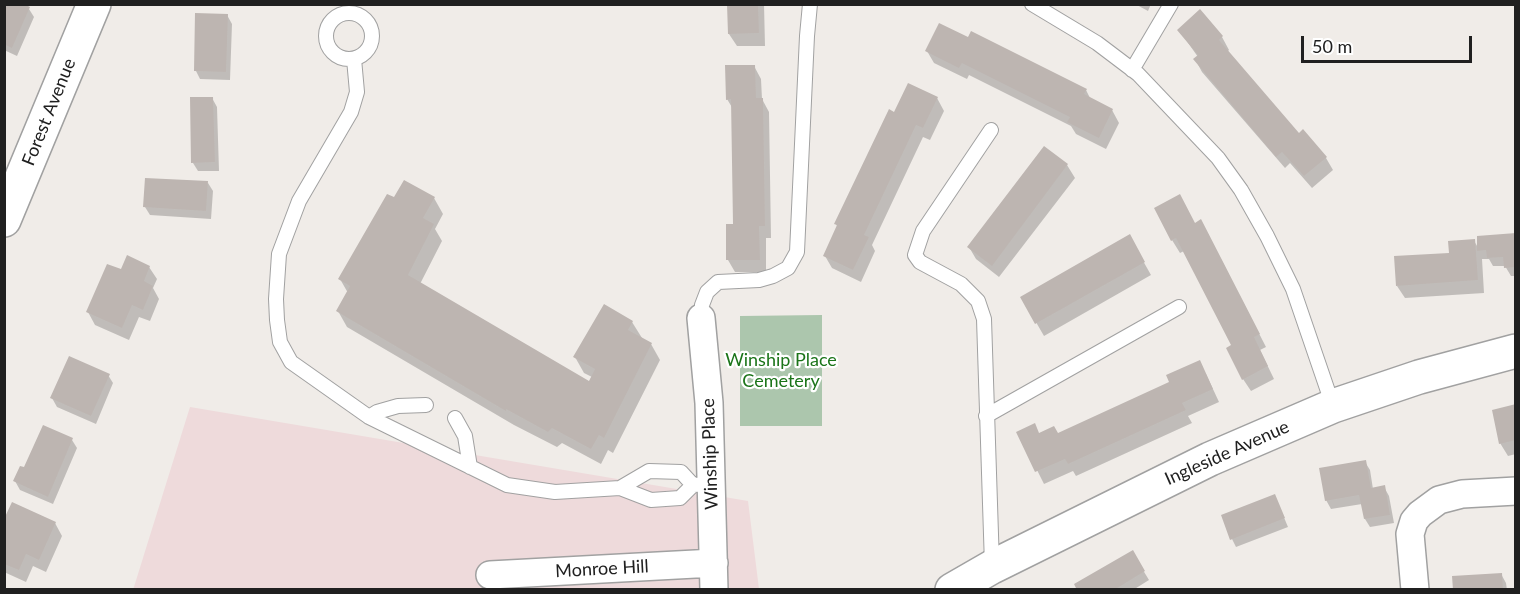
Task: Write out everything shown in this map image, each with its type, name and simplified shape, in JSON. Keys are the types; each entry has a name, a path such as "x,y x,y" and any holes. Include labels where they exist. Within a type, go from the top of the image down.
{"street":[{"name":"Forest Avenue","path":"4,220 94,4"},
{"name":"Winship Place","path":"701,318 709,403 702,485 714,576"},
{"name":"Ingleside Avenue","path":"952,590 992,567 1210,459 1333,406 1419,377 1515,351"},
{"path":"1415,590 1410,534 1414,521 1420,514 1439,500 1462,494 1515,491"},
{"name":"Monroe Hill","path":"490,575 520,582 714,576"}],"lane":[{"path":"701,318 702,305 707,292 718,282 759,280 773,276 788,268 797,252 810,4"},
{"path":"1032,4 1097,43 1132,70 1218,158 1267,236 1293,288 1333,406"},
{"path":"1132,70 1171,4"},
{"path":"354,59 357,92 351,112 299,201 279,254 276,299 280,342 291,362 369,417 507,485 555,492 620,489 651,500 680,498 702,485 681,472 649,471 620,489"},
{"path":"991,130 923,231 915,255 920,262 961,284 978,301 984,319 992,567"},
{"path":"986,416 1179,307"},
{"path":"369,417 377,412 398,406 426,405"},
{"path":"455,418 465,436 470,467"}],"shaded area":[{"path":"190,407 748,501 759,589 133,590"}],"green space":[{"name":"Winship Place Cemetery","path":"822,315 822,426 740,426 740,316"}],"building":[{"path":"4,4 24,4 30,7 12,48 4,44"},
{"path":"727,4 758,4 759,33 728,34"},
{"path":"1200,9 1223,36 1219,40 1299,133 1303,129 1327,157 1304,176 1282,152 1276,157 1193,59 1198,55 1177,30"},
{"path":"195,13 228,14 226,72 194,71"},
{"path":"939,23 968,37 971,31 1087,89 1084,94 1113,109 1099,138 1067,122 1070,117 962,63 959,68 925,51"},
{"path":"725,65 755,65 756,98 763,98 765,226 759,226 760,260 726,260 726,224 733,224 731,99 726,100"},
{"path":"908,83 938,97 923,128 916,125 864,235 869,237 853,270 823,256 837,225 834,224 889,109 894,112"},
{"path":"190,97 213,97 215,162 191,163"},
{"path":"1044,146 1068,164 992,266 967,247"},
{"path":"145,178 208,181 206,211 143,207"},
{"path":"404,180 435,197 423,218 434,224 408,275 589,381 595,369 573,357 604,304 633,321 628,330 652,343 604,438 599,435 591,449 552,428 548,432 506,409 506,411 336,311 350,286 338,279 387,194 394,197"},
{"path":"1180,194 1195,223 1201,219 1260,334 1254,337 1268,366 1242,380 1226,348 1231,345 1176,238 1171,241 1154,208"},
{"path":"1516,233 1516,267 1504,268 1503,257 1487,258 1486,250 1477,251 1477,236"},
{"path":"1130,234 1145,262 1035,324 1020,297"},
{"path":"1475,239 1478,280 1396,286 1394,256 1449,253 1448,241"},
{"path":"127,255 150,266 144,281 153,286 143,310 132,305 122,328 86,312 107,264 121,269"},
{"path":"69,356 110,374 91,416 50,398"},
{"path":"1200,360 1213,389 1182,403 1186,410 1068,464 1065,459 1035,472 1016,432 1035,423 1039,433 1054,426 1058,433 1169,382 1166,375"},
{"path":"1516,404 1516,440 1499,444 1492,410"},
{"path":"43,425 73,438 48,497 13,481 20,466 24,467"},
{"path":"1366,460 1371,488 1385,485 1390,515 1364,519 1359,495 1325,501 1319,468"},
{"path":"1275,494 1285,518 1230,540 1221,515"},
{"path":"12,502 56,522 39,560 26,554 19,570 4,564 4,519"},
{"path":"1133,550 1145,571 1114,590 1077,590 1074,584"},
{"path":"1502,573 1503,590 1453,590 1452,576"}]}
